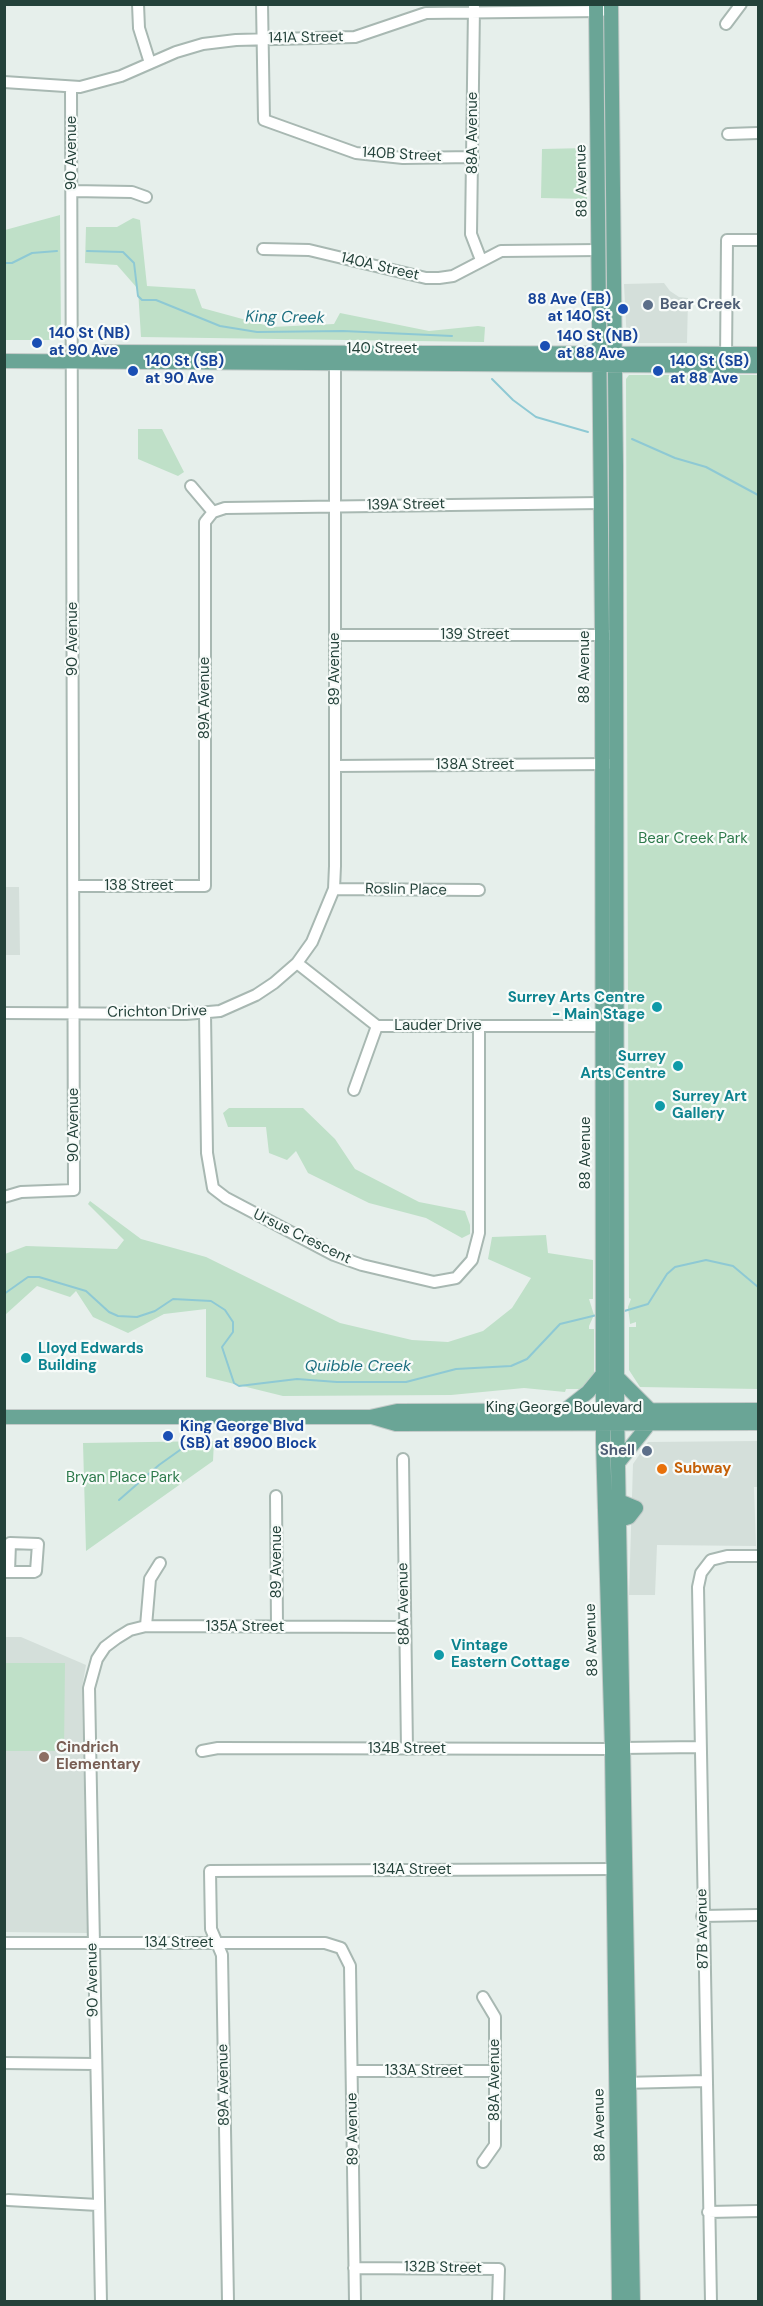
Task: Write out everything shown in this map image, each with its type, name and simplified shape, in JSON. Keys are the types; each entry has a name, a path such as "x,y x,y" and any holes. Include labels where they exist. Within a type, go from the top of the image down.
{"main road":[{"name":"88 Avenue","path":"596,8 601,503 608,635"},
{"name":"88 Avenue","path":"611,8 615,359 608,635 616,1040 617,1417 619,1500 636,1509 629,1517 619,1520 614,1869 633,2301"},
{"name":"140 Street","path":"4,353 335,365 600,359"},
{"name":"140 Street","path":"726,360 759,354"},
{"name":"140 Street","path":"4,361 72,357 615,359 726,360 759,366"},
{"name":"88 Avenue","path":"609,764 602,1026 602,1375 617,1748 622,2083 619,2301"},
{"path":"602,1026 616,1040"},
{"path":"564,1411 588,1392 602,1375"},
{"path":"617,1377 649,1417 618,1463"},
{"name":"King George Boulevard","path":"649,1417 759,1410"},
{"name":"King George Boulevard","path":"4,1417 370,1417 397,1411 564,1411 603,1417"},
{"name":"King George Boulevard","path":"370,1417 396,1424 603,1417 759,1423"}],"street":[{"path":"138,4 141,37 150,63"},
{"path":"262,4 263,39"},
{"path":"726,24 741,4"},
{"name":"141A Street","path":"4,82 71,87 111,79 203,44 263,39 355,37 426,13 474,8 611,8"},
{"name":"88A Avenue","path":"474,8 471,234 481,260"},
{"name":"140B Street","path":"263,39 264,120 356,153 403,158 473,157"},
{"name":"90 Avenue","path":"4,1197 21,1192 74,1190 71,87"},
{"path":"728,134 759,133"},
{"path":"72,191 132,192 146,197"},
{"path":"726,360 727,240 759,240"},
{"name":"140A Street","path":"262,249 309,250 426,278 453,276 501,251 599,250"},
{"name":"89 Avenue","path":"297,963 312,942 334,889 335,365"},
{"path":"191,486 213,512"},
{"name":"139A Street","path":"213,512 225,508 601,503"},
{"name":"89A Avenue","path":"205,886 205,522 213,512"},
{"name":"139 Street","path":"335,635 608,635"},
{"name":"138A Street","path":"335,766 609,764"},
{"name":"138 Street","path":"74,886 205,886"},
{"name":"Roslin Place","path":"334,889 479,890"},
{"name":"Lauder Drive","path":"297,963 376,1026 602,1026"},
{"name":"Crichton Drive","path":"4,1013 205,1013 235,1006 256,995 297,963"},
{"name":"Ursus Crescent","path":"205,1013 207,1153 213,1188 226,1198 334,1256 362,1266 434,1282 456,1278 472,1260 479,1233 478,1026"},
{"path":"354,1090 376,1026"},
{"name":"88A Avenue","path":"403,1459 406,1749"},
{"name":"89 Avenue","path":"276,1496 277,1627"},
{"name":"87B Avenue","path":"711,2301 702,1916 698,1587 701,1573 711,1560 727,1556 759,1556"},
{"path":"146,1626 150,1579 160,1563"},
{"name":"135A Street","path":"97,1659 105,1647 117,1638 130,1630 146,1626 405,1627"},
{"name":"90 Avenue","path":"97,1659 89,1688 94,2064 101,2301"},
{"name":"134B Street","path":"202,1750 700,1747"},
{"name":"134A Street","path":"210,1871 614,1869"},
{"name":"89A Avenue","path":"210,1871 211,1929 222,1955 228,2301"},
{"path":"702,1916 759,1916"},
{"name":"134 Street","path":"4,1943 325,1943 341,1948 346,1957"},
{"name":"89 Avenue","path":"346,1957 350,1966 355,2301"},
{"name":"88A Avenue","path":"483,1997 495,2017 495,2145 483,2162"},
{"path":"4,2063 94,2064"},
{"name":"133A Street","path":"352,2071 495,2071"},
{"path":"622,2083 706,2081"},
{"path":"8,2200 98,2205"},
{"path":"708,2212 759,2211"},
{"name":"132B Street","path":"354,2268 499,2269 498,2301"}],"shaded area":[{"path":"664,283 679,297 688,298 687,343 627,343 624,284"},
{"path":"4,788 5,887 19,887 20,955 5,955"},
{"path":"758,1441 758,1487 754,1487 756,1546 657,1545 655,1595 629,1595 633,1464 648,1442"},
{"name":"Cindrich Elementary","path":"5,1637 21,1637 86,1665 82,1688 87,1933 5,1932"}],"green space":[{"path":"587,148 587,199 541,198 542,149"},
{"path":"60,215 61,334 54,340 5,340 5,230"},
{"path":"133,218 140,220 147,286 195,289 202,308 272,327 334,324 340,313 429,331 478,326 485,327 484,342 141,337 138,289 117,265 85,263 86,227 117,227"},
{"name":"Bear Creek Park","path":"629,375 758,375 758,1389 640,1387 629,1370 629,1327 636,1327 636,1322 630,1324 628,1307 631,1299 629,1298 626,379"},
{"path":"138,429 162,429 184,472 178,476 138,459"},
{"path":"229,1108 303,1108 335,1139 355,1169 419,1202 465,1211 470,1225 470,1234 462,1238 426,1218 369,1203 308,1173 296,1151 287,1160 269,1153 266,1127 228,1127 223,1113"},
{"path":"90,1201 141,1239 206,1257 340,1323 412,1340 448,1342 483,1331 512,1308 531,1278 488,1259 492,1237 546,1235 548,1253 593,1260 593,1299 589,1299 594,1315 589,1329 594,1329 594,1373 582,1389 566,1389 565,1392 524,1388 451,1395 283,1396 206,1377 206,1309 164,1314 128,1333 93,1317 76,1291 70,1297 37,1286 5,1315 5,1254 26,1246 117,1249 124,1240 88,1204"},
{"name":"Bryan Place Park","path":"214,1441 213,1461 86,1551 83,1443"},
{"path":"5,1663 65,1663 64,1751 5,1751"}],"waterway":[{"name":"King Creek","path":"4,263 12,263 32,253 57,251"},
{"name":"King Creek","path":"87,251 123,252 134,263 138,296 142,300 156,300 220,326 257,332 343,331 452,336"},
{"name":"King Creek","path":"492,379 513,400 536,417 588,432"},
{"name":"King Creek","path":"632,439 675,458 706,467 758,495"},
{"name":"Quibble Creek","path":"621,1312 648,1304 667,1274 675,1267 706,1260 733,1266 758,1287"},
{"name":"Quibble Creek","path":"4,1294 28,1277 39,1277 86,1291 109,1312 118,1316 137,1317 155,1311 173,1299 211,1301 225,1310 233,1322 233,1332 222,1347 234,1383 239,1386 297,1379 337,1382 406,1382 456,1369 511,1366 527,1359 560,1324 597,1315"},
{"path":"119,1500 159,1465 194,1440"}],"place":[{"name":"Bear Creek","path":"648,305"},
{"name":"88 Ave (EB) at 140 St","path":"623,309"},
{"name":"140 St (NB) at 90 Ave","path":"37,343"},
{"name":"140 St (NB) at 88 Ave","path":"545,346"},
{"name":"140 St (SB) at 90 Ave","path":"133,371"},
{"name":"140 St (SB) at 88 Ave","path":"658,371"},
{"name":"Surrey Arts Centre - Main Stage","path":"657,1007"},
{"name":"Surrey Arts Centre","path":"678,1066"},
{"name":"Surrey Art Gallery","path":"660,1106"},
{"name":"Lloyd Edwards Building","path":"26,1358"},
{"name":"King George Blvd (SB) at 8900 Block","path":"168,1436"},
{"name":"Shell","path":"647,1451"},
{"name":"Subway","path":"662,1469"},
{"name":"Vintage Eastern Cottage","path":"439,1655"},
{"name":"Cindrich Elementary","path":"44,1757"}]}
